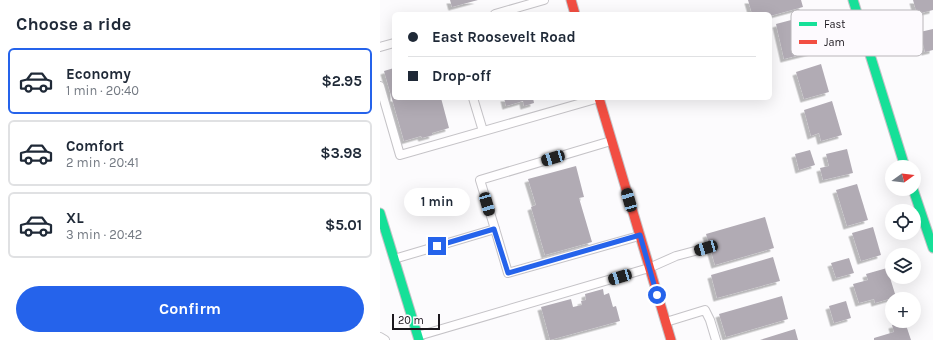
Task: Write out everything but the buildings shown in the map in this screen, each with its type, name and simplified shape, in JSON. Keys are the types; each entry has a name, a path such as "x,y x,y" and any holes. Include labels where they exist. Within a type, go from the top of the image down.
{"street":[{"path":"571,0 574,12"},
{"path":"853,0 856,10"},
{"path":"871,56 904,160"},
{"path":"600,100 671,340"},
{"path":"915,196 933,248"},
{"path":"380,213 418,338"}],"lane":[{"path":"502,12 544,0"},
{"path":"380,47 392,44"},
{"path":"380,86 400,155 592,100"},
{"path":"474,100 483,132"},
{"path":"612,140 480,180 494,229 508,273 640,235"},
{"path":"393,259 494,229"},
{"path":"418,338 649,268 676,256 706,248"},
{"path":"665,322 705,310 710,320 716,340"},
{"path":"380,337 385,340"}],"traffic: fast":[{"path":"853,0 856,10"},
{"path":"870,56 903,160"},
{"path":"915,196 933,248"},
{"path":"380,213 419,340"}],"traffic: jam":[{"path":"571,0 574,12"},
{"path":"600,100 671,340"}],"route":[{"path":"437,246 494,229 508,273 640,235 657,295"}]}
